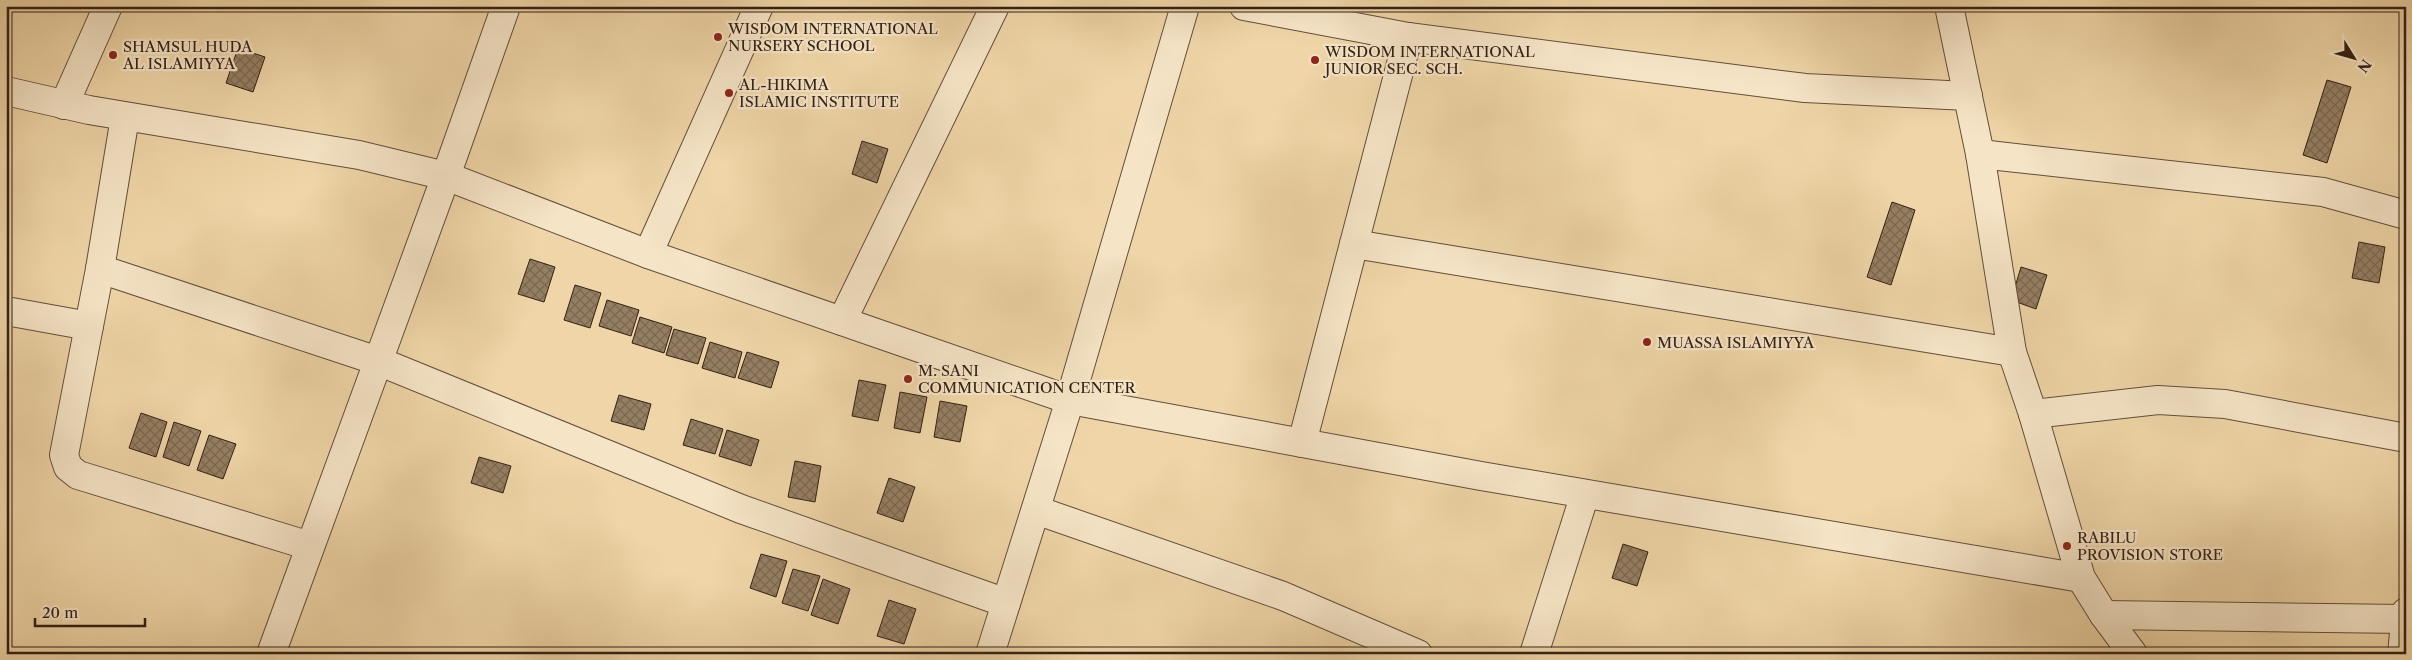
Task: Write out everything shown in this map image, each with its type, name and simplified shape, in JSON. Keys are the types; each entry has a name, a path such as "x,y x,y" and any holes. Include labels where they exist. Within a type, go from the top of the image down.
{"street":[{"path":"64,105 108,6"},
{"path":"271,654 446,176 506,6"},
{"path":"648,254 758,6"},
{"path":"842,321 995,6"},
{"path":"990,654 1070,400 1185,6"},
{"path":"1244,6 1408,37 1805,88 1968,96"},
{"path":"1949,6 1980,154 2012,352 2033,414 2082,578 2123,648"},
{"path":"1302,443 1408,37"},
{"path":"6,91 125,117 359,155 446,176 648,254 1070,400 1585,494 2082,578"},
{"path":"125,117 100,269 64,455 68,467 78,475 310,546"},
{"path":"1980,154 2323,192 2406,215"},
{"path":"1354,244 2012,352"},
{"path":"100,269 378,362 741,509 1006,603"},
{"path":"6,311 89,326"},
{"path":"2033,414 2158,400 2225,404 2406,438"},
{"path":"1534,654 1585,494"},
{"path":"1036,510 1283,596 1418,654"},
{"path":"2104,615 2405,615 2402,654"}],"building":[{"path":"238,48 265,57 253,92 226,83"},
{"path":"2327,80 2351,87 2327,163 2303,155"},
{"path":"862,141 888,149 877,183 852,174"},
{"path":"1892,202 1915,210 1891,285 1867,277"},
{"path":"2359,242 2385,247 2379,283 2352,278"},
{"path":"530,259 555,267 544,302 518,294"},
{"path":"2021,267 2047,275 2036,309 2011,300"},
{"path":"575,285 601,293 590,328 564,320"},
{"path":"607,300 639,310 631,336 599,326"},
{"path":"640,317 672,327 664,353 632,343"},
{"path":"674,329 706,338 698,364 666,355"},
{"path":"710,342 742,352 735,378 702,368"},
{"path":"747,352 779,362 771,388 738,378"},
{"path":"859,380 886,385 878,421 852,416"},
{"path":"900,392 927,397 920,433 894,428"},
{"path":"619,395 651,404 644,430 611,421"},
{"path":"940,401 967,406 960,442 934,437"},
{"path":"141,413 167,422 156,457 129,448"},
{"path":"691,419 723,429 715,454 683,445"},
{"path":"174,422 201,431 189,466 163,457"},
{"path":"727,430 759,440 751,466 719,456"},
{"path":"209,435 236,444 223,479 197,470"},
{"path":"479,457 511,466 503,493 471,483"},
{"path":"795,461 821,466 815,502 788,497"},
{"path":"889,478 915,487 903,522 877,513"},
{"path":"1623,544 1648,552 1637,586 1612,578"},
{"path":"761,554 787,561 776,597 750,588"},
{"path":"793,569 820,576 808,611 782,603"},
{"path":"823,579 850,589 838,624 811,615"},
{"path":"889,600 916,609 904,644 877,636"}],"place":[{"name":"WISDOM INTERNATIONAL NURSERY SCHOOL","path":"718,37"},
{"name":"SHAMSUL HUDA AL ISLAMIYYA","path":"113,55"},
{"name":"WISDOM INTERNATIONAL JUNIOR SEC. SCH.","path":"1315,60"},
{"name":"AL-HIKIMA ISLAMIC INSTITUTE","path":"729,93"},
{"name":"MUASSA ISLAMIYYA","path":"1647,342"},
{"name":"M. SANI COMMUNICATION CENTER","path":"908,379"},
{"name":"RABILU PROVISION STORE","path":"2067,546"}]}
